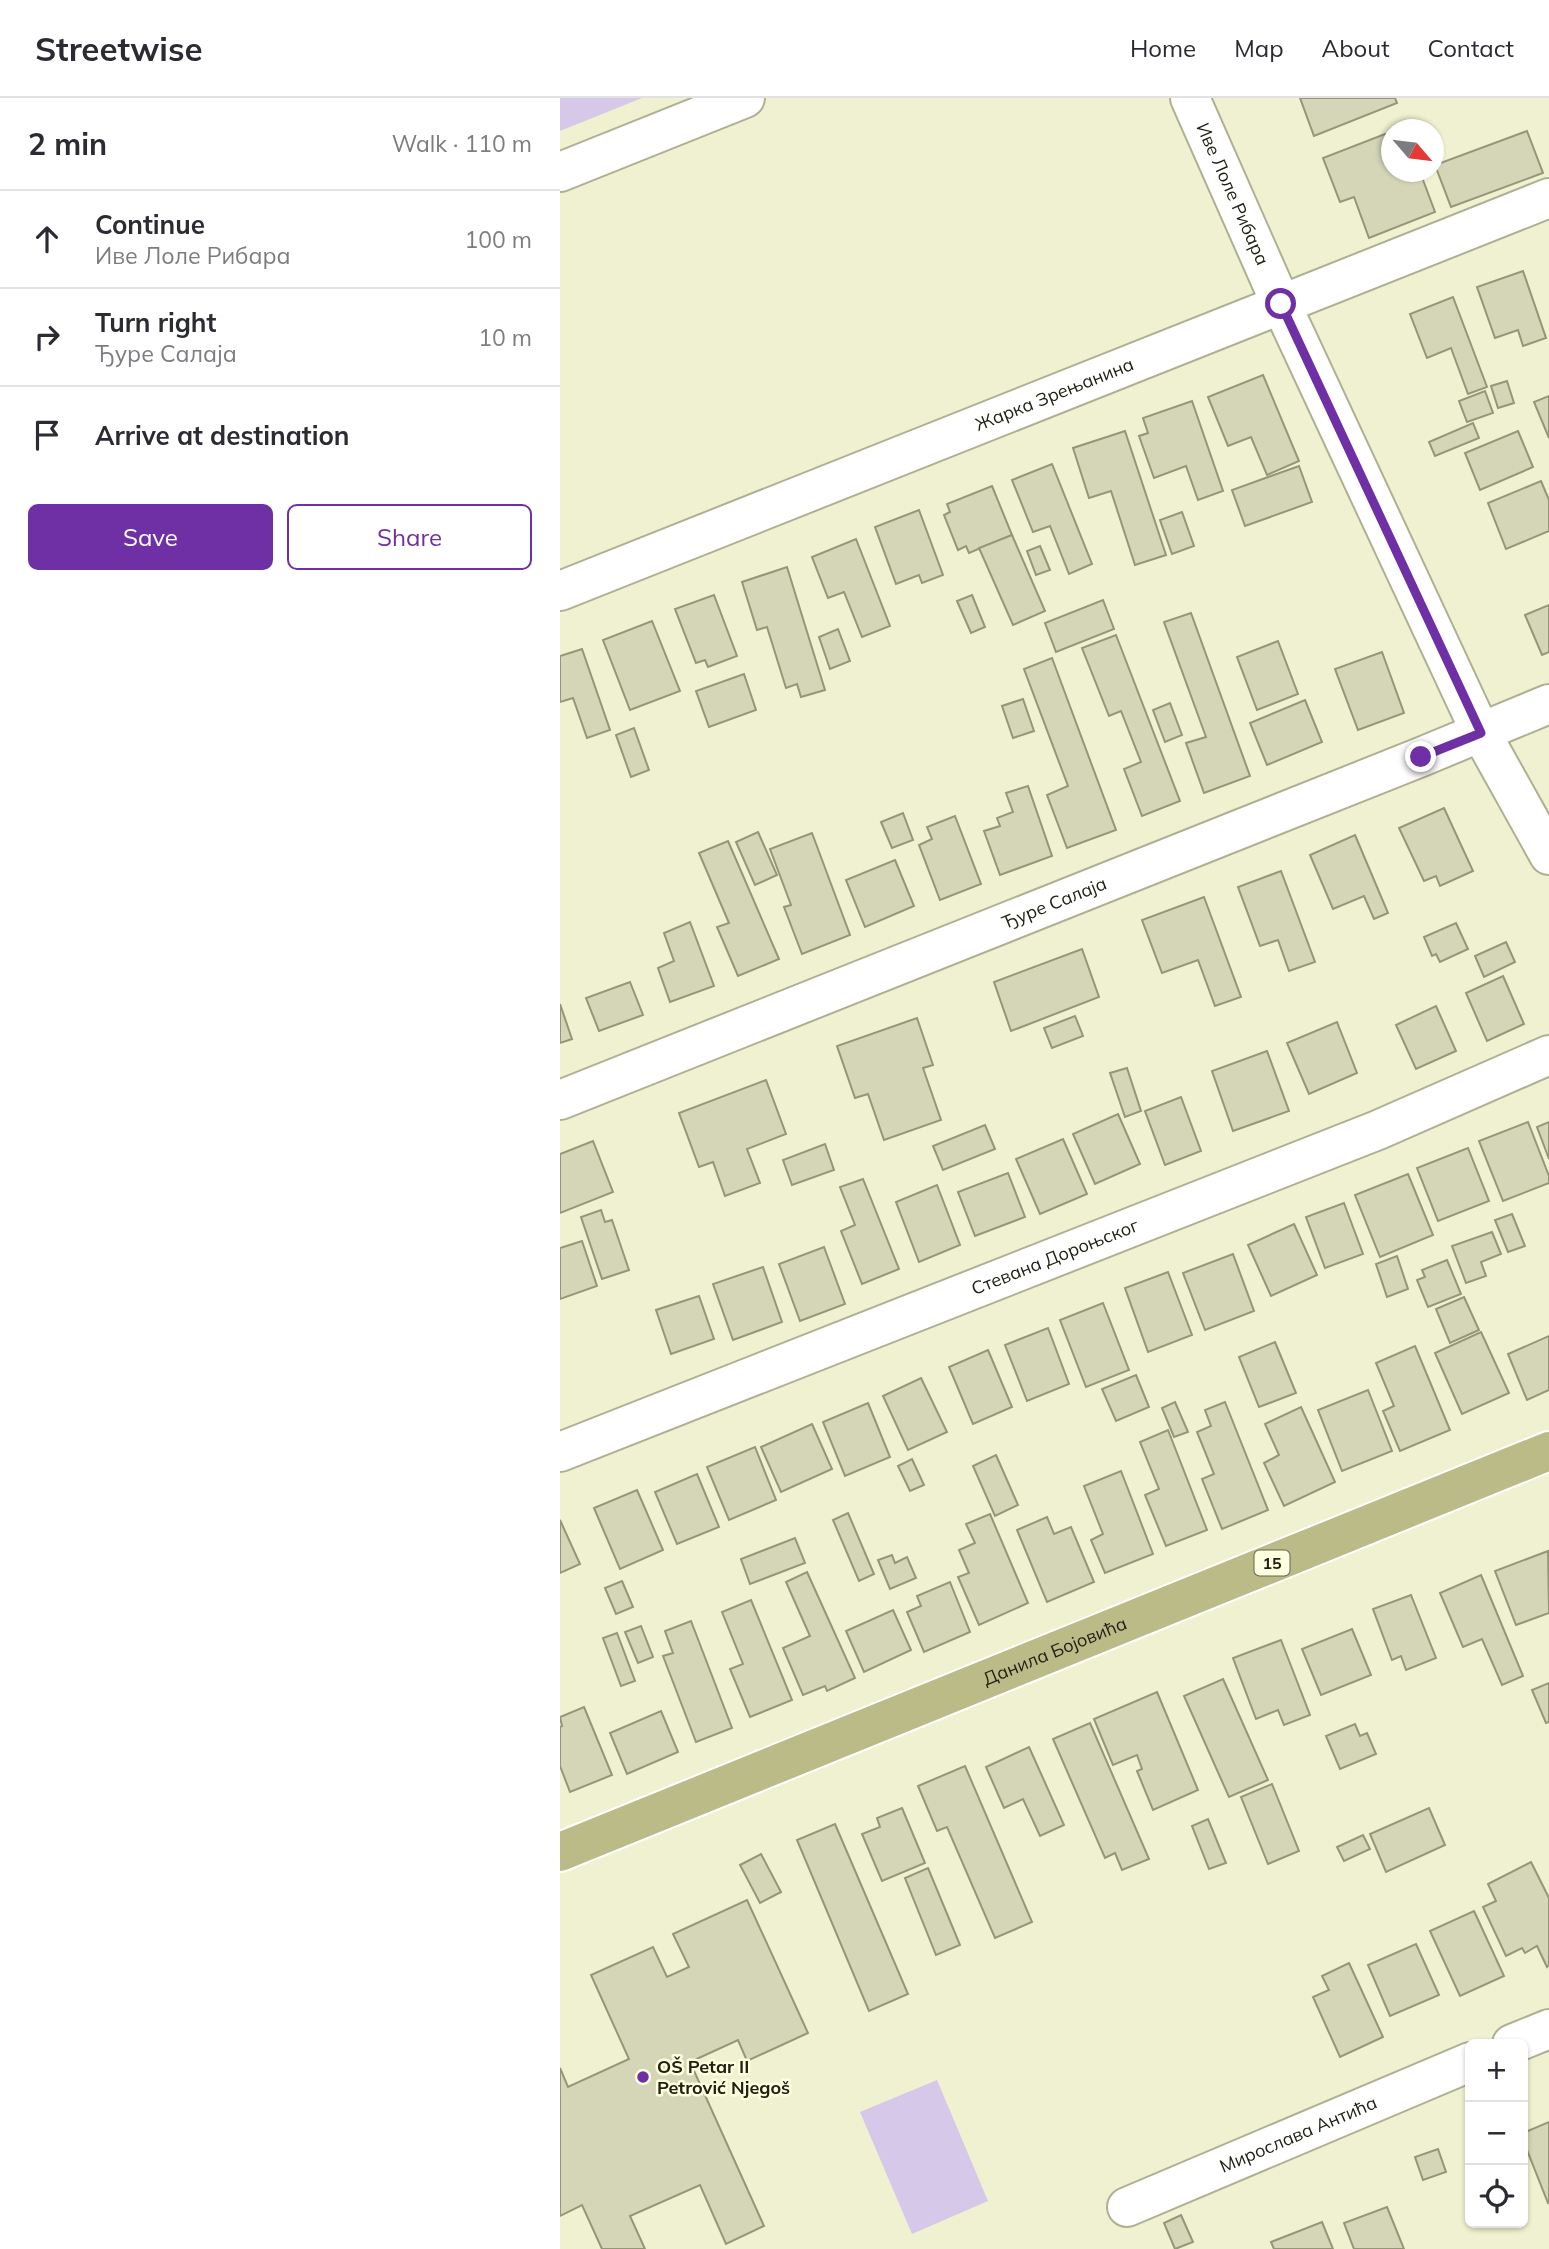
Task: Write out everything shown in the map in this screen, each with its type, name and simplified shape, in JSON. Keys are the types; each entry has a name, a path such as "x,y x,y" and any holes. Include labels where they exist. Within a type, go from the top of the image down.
{"main road":[{"name":"Данила Бојовића","path":"560,1852 1549,1451"}],"street":[{"path":"560,172 745,98"},
{"name":"Иве Лоле Рибара","path":"1190,98 1281,304 1481,733 1549,855"},
{"name":"Жарка Зрењанина","path":"560,592 1549,198"},
{"name":"Ђуре Салаја","path":"560,1100 1549,704"},
{"name":"Стевана Дороњског","path":"560,1452 1365,1135 1549,1055"},
{"path":"1524,2039 1549,2029"},
{"name":"Мирослава Антића","path":"1127,2207 1465,2064"}],"shaded area":[{"path":"560,98 642,98 560,131"},
{"path":"937,2080 988,2201 912,2234 860,2112"}],"building":[{"path":"1300,98 1395,98 1397,103 1314,136"},
{"path":"1527,131 1543,173 1451,207 1441,182 1444,182 1444,162"},
{"path":"1381,136 1381,182 1424,182 1435,212 1369,238 1354,197 1340,202 1323,158"},
{"path":"1523,271 1546,338 1523,346 1518,330 1495,338 1477,287"},
{"path":"1453,297 1487,387 1468,394 1451,348 1427,358 1410,314"},
{"path":"1263,375 1299,461 1267,475 1251,437 1228,446 1208,397"},
{"path":"1507,381 1514,403 1498,408 1491,386"},
{"path":"1485,391 1493,413 1467,422 1459,401"},
{"path":"1549,396 1549,438 1534,402"},
{"path":"1192,401 1223,491 1198,500 1186,466 1154,478 1139,436 1148,433 1143,418"},
{"path":"1473,423 1479,438 1435,456 1429,442"},
{"path":"1125,431 1166,555 1135,565 1111,491 1089,498 1073,448"},
{"path":"1518,431 1533,467 1480,490 1465,453"},
{"path":"1052,464 1092,564 1069,574 1050,526 1033,532 1012,480"},
{"path":"1299,466 1312,502 1245,526 1232,490"},
{"path":"1541,481 1549,500 1549,531 1506,549 1488,503"},
{"path":"992,486 1012,535 969,553 966,546 958,550 944,515 950,512 947,504"},
{"path":"919,510 943,575 922,583 919,575 896,584 875,527"},
{"path":"1182,512 1194,546 1172,554 1160,520"},
{"path":"1012,535 1045,611 1013,625 979,548"},
{"path":"856,539 890,626 862,637 844,592 828,598 812,557"},
{"path":"1040,546 1050,570 1036,575 1027,551"},
{"path":"787,567 825,690 801,697 797,684 786,688 767,627 757,630 742,582"},
{"path":"714,595 737,656 708,667 705,660 696,663 675,609"},
{"path":"972,595 985,627 971,633 957,601"},
{"path":"1103,600 1114,629 1056,652 1045,623"},
{"path":"1549,605 1549,652 1542,655 1525,615"},
{"path":"1191,613 1250,776 1204,793 1186,743 1206,737 1164,622"},
{"path":"652,621 680,691 630,710 603,640"},
{"path":"838,629 850,661 830,669 819,637"},
{"path":"1116,635 1180,801 1142,816 1124,769 1141,762 1121,711 1109,716 1082,648"},
{"path":"1278,641 1298,694 1257,710 1237,657"},
{"path":"582,649 610,730 587,738 573,698 560,702 560,656"},
{"path":"1382,652 1404,713 1358,730 1335,669"},
{"path":"1052,658 1116,830 1067,848 1047,795 1068,786 1024,669"},
{"path":"744,674 756,710 709,727 696,691"},
{"path":"1023,699 1034,731 1013,738 1002,706"},
{"path":"1305,700 1322,742 1267,765 1250,723"},
{"path":"1170,703 1182,735 1165,742 1153,710"},
{"path":"634,728 649,770 631,777 616,735"},
{"path":"1028,786 1052,856 1000,875 984,831 1000,826 997,818 1013,812 1006,793"},
{"path":"1444,808 1473,871 1440,886 1436,876 1424,881 1399,828"},
{"path":"903,813 913,840 892,848 881,822"},
{"path":"955,816 981,884 940,900 919,845 932,839 927,827"},
{"path":"758,832 777,875 755,885 736,842"},
{"path":"812,833 850,935 802,954 784,907 791,905 770,849"},
{"path":"1355,835 1388,913 1374,919 1364,896 1333,909 1310,855"},
{"path":"728,841 779,959 738,976 717,927 729,923 699,853"},
{"path":"895,860 914,906 865,927 846,880"},
{"path":"1281,871 1315,962 1289,971 1278,940 1260,946 1238,887"},
{"path":"1204,897 1241,997 1215,1006 1198,960 1162,973 1142,920"},
{"path":"690,922 714,986 670,1002 658,968 674,961 664,933"},
{"path":"1456,923 1468,949 1440,962 1436,954 1432,956 1424,937"},
{"path":"1506,942 1515,962 1484,977 1475,956"},
{"path":"1082,949 1099,997 1011,1031 994,982"},
{"path":"1503,976 1524,1024 1487,1041 1466,993"},
{"path":"630,982 643,1015 599,1031 586,998"},
{"path":"560,1004 572,1039 560,1043"},
{"path":"1436,1006 1456,1051 1416,1069 1396,1025"},
{"path":"1075,1016 1083,1036 1052,1048 1044,1028"},
{"path":"917,1018 933,1065 923,1068 941,1120 884,1140 868,1094 855,1098 837,1046"},
{"path":"1337,1022 1357,1073 1309,1094 1287,1043"},
{"path":"1267,1051 1289,1111 1233,1131 1212,1071"},
{"path":"1127,1068 1141,1111 1125,1117 1110,1073"},
{"path":"766,1080 786,1134 747,1149 760,1183 725,1196 713,1162 699,1167 679,1113"},
{"path":"1181,1097 1201,1151 1165,1165 1145,1111"},
{"path":"1118,1114 1140,1164 1095,1184 1073,1134"},
{"path":"1528,1122 1549,1176 1549,1183 1503,1201 1479,1141"},
{"path":"1549,1122 1549,1159 1537,1127"},
{"path":"985,1125 995,1149 943,1170 933,1146"},
{"path":"1063,1139 1087,1194 1040,1214 1016,1159"},
{"path":"593,1141 613,1192 560,1213 560,1154"},
{"path":"825,1144 834,1170 792,1185 783,1160"},
{"path":"1468,1148 1489,1201 1438,1221 1417,1168"},
{"path":"1008,1173 1025,1217 975,1236 958,1192"},
{"path":"1408,1174 1433,1235 1380,1257 1355,1195"},
{"path":"863,1179 899,1269 862,1284 841,1231 855,1225 840,1187"},
{"path":"937,1185 960,1245 919,1262 896,1202"},
{"path":"1344,1203 1363,1254 1325,1268 1306,1217"},
{"path":"601,1210 605,1222 612,1220 629,1270 602,1279 581,1217"},
{"path":"1512,1214 1525,1246 1508,1252 1495,1220"},
{"path":"1294,1224 1317,1275 1271,1296 1248,1245"},
{"path":"1492,1232 1501,1254 1481,1262 1486,1276 1466,1283 1452,1246"},
{"path":"582,1241 597,1286 560,1299 560,1248"},
{"path":"824,1247 845,1304 800,1321 779,1264"},
{"path":"1233,1254 1254,1311 1205,1330 1183,1273"},
{"path":"1397,1256 1408,1289 1387,1297 1376,1264"},
{"path":"1447,1260 1461,1294 1428,1307 1417,1280 1425,1277 1422,1270"},
{"path":"763,1267 782,1322 733,1340 713,1284"},
{"path":"1168,1272 1192,1335 1148,1352 1125,1288"},
{"path":"699,1296 714,1339 671,1354 656,1310"},
{"path":"1464,1297 1479,1330 1450,1343 1436,1309"},
{"path":"1103,1303 1129,1370 1086,1387 1060,1320"},
{"path":"1048,1328 1069,1384 1027,1401 1005,1345"},
{"path":"1481,1332 1509,1393 1462,1414 1435,1353"},
{"path":"1549,1336 1549,1390 1527,1400 1508,1354"},
{"path":"1275,1342 1296,1393 1259,1407 1239,1357"},
{"path":"1415,1346 1450,1430 1400,1451 1383,1411 1394,1406 1376,1363"},
{"path":"988,1350 1012,1407 973,1424 949,1367"},
{"path":"1136,1375 1149,1407 1116,1421 1102,1389"},
{"path":"921,1378 947,1432 908,1450 883,1396"},
{"path":"1368,1390 1392,1451 1342,1471 1318,1410"},
{"path":"1175,1402 1188,1432 1174,1437 1162,1408"},
{"path":"1225,1402 1268,1510 1222,1529 1202,1479 1214,1474 1197,1432 1211,1426 1205,1410"},
{"path":"868,1403 890,1457 845,1476 823,1422"},
{"path":"1301,1407 1335,1482 1284,1506 1264,1463 1279,1455 1265,1424"},
{"path":"812,1424 832,1469 781,1492 761,1447"},
{"path":"1168,1430 1207,1530 1166,1546 1145,1495 1159,1489 1140,1442"},
{"path":"755,1447 776,1500 729,1520 707,1467"},
{"path":"996,1455 1018,1505 995,1516 973,1466"},
{"path":"912,1459 924,1485 910,1491 898,1466"},
{"path":"1121,1471 1153,1554 1105,1573 1091,1540 1103,1534 1084,1486"},
{"path":"697,1474 719,1527 677,1544 655,1492"},
{"path":"637,1490 663,1550 620,1569 594,1508"},
{"path":"848,1513 874,1574 859,1581 833,1520"},
{"path":"990,1514 1028,1603 979,1625 958,1577 969,1573 959,1550 975,1543 966,1524"},
{"path":"1047,1517 1054,1534 1071,1527 1094,1582 1047,1602 1017,1530"},
{"path":"560,1520 580,1564 560,1573"},
{"path":"795,1538 805,1563 750,1584 741,1559"},
{"path":"1548,1551 1549,1613 1516,1625 1495,1571"},
{"path":"892,1555 895,1563 907,1557 916,1578 890,1589 878,1560"},
{"path":"807,1572 855,1678 827,1691 825,1686 803,1695 783,1648 810,1636 786,1582"},
{"path":"1481,1575 1523,1676 1502,1685 1482,1639 1463,1647 1440,1593"},
{"path":"622,1581 633,1607 616,1614 605,1588"},
{"path":"950,1582 970,1632 924,1652 907,1612 921,1606 917,1596"},
{"path":"1411,1595 1436,1658 1406,1670 1401,1656 1392,1660 1373,1609"},
{"path":"751,1600 792,1700 750,1717 730,1669 743,1664 722,1612"},
{"path":"893,1610 911,1650 864,1672 846,1631"},
{"path":"691,1621 732,1728 696,1742 663,1656 673,1653 665,1631"},
{"path":"641,1626 653,1657 638,1663 625,1632"},
{"path":"1352,1629 1371,1675 1321,1695 1302,1649"},
{"path":"617,1633 635,1681 621,1686 603,1638"},
{"path":"1281,1640 1310,1715 1284,1725 1278,1710 1256,1719 1233,1658"},
{"path":"1223,1679 1268,1780 1229,1797 1184,1696"},
{"path":"1549,1683 1549,1722 1546,1723 1532,1690"},
{"path":"1157,1692 1198,1790 1153,1810 1137,1771 1142,1769 1137,1755 1113,1765 1094,1719"},
{"path":"584,1707 612,1775 570,1792 560,1766 560,1717"},
{"path":"661,1711 678,1752 627,1774 610,1733"},
{"path":"1090,1723 1149,1859 1122,1870 1115,1853 1105,1858 1053,1739"},
{"path":"1355,1724 1360,1736 1367,1733 1376,1754 1340,1769 1326,1736"},
{"path":"1029,1747 1064,1825 1040,1836 1023,1799 1004,1808 986,1767"},
{"path":"965,1766 1032,1922 995,1938 947,1827 937,1831 918,1786"},
{"path":"1272,1784 1299,1851 1268,1864 1241,1797"},
{"path":"902,1808 925,1863 882,1881 862,1834 880,1827 877,1818"},
{"path":"1429,1808 1445,1845 1386,1872 1370,1834"},
{"path":"1208,1819 1226,1863 1209,1869 1192,1826"},
{"path":"835,1824 908,1994 869,2011 797,1840"},
{"path":"1363,1835 1370,1849 1344,1861 1337,1847"},
{"path":"761,1854 781,1892 760,1903 740,1865"},
{"path":"1531,1862 1549,1898 1547,1967 1537,1946 1525,1953 1522,1948 1506,1956 1483,1907 1496,1901 1488,1884"},
{"path":"928,1868 960,1945 936,1955 905,1878"},
{"name":"OŠ Petar II Petrović Njegoš","path":"747,1900 808,2033 747,2061 738,2040 690,2062 764,2226 726,2244 700,2185 630,2216 645,2249 602,2249 582,2205 560,2216 560,2068 568,2087 629,2059 591,1975 653,1947 667,1977 689,1967 673,1934"},
{"path":"1474,1911 1504,1976 1460,1996 1430,1931"},
{"path":"1416,1944 1439,1995 1390,2016 1368,1965"},
{"path":"1349,1963 1383,2037 1340,2057 1313,1997 1329,1990 1322,1976"},
{"path":"1549,2122 1548,2203 1528,2153 1528,2131"},
{"path":"1438,2149 1446,2172 1423,2180 1415,2157"},
{"path":"1387,2207 1404,2249 1354,2249 1344,2223"},
{"path":"1181,2215 1193,2242 1175,2249 1164,2223"},
{"path":"1322,2222 1333,2249 1274,2249 1271,2242"}],"place":[{"name":"OŠ Petar II Petrović Njegoš","path":"643,2077"}],"route":[{"path":"1281,304 1481,733 1421,757"}]}
